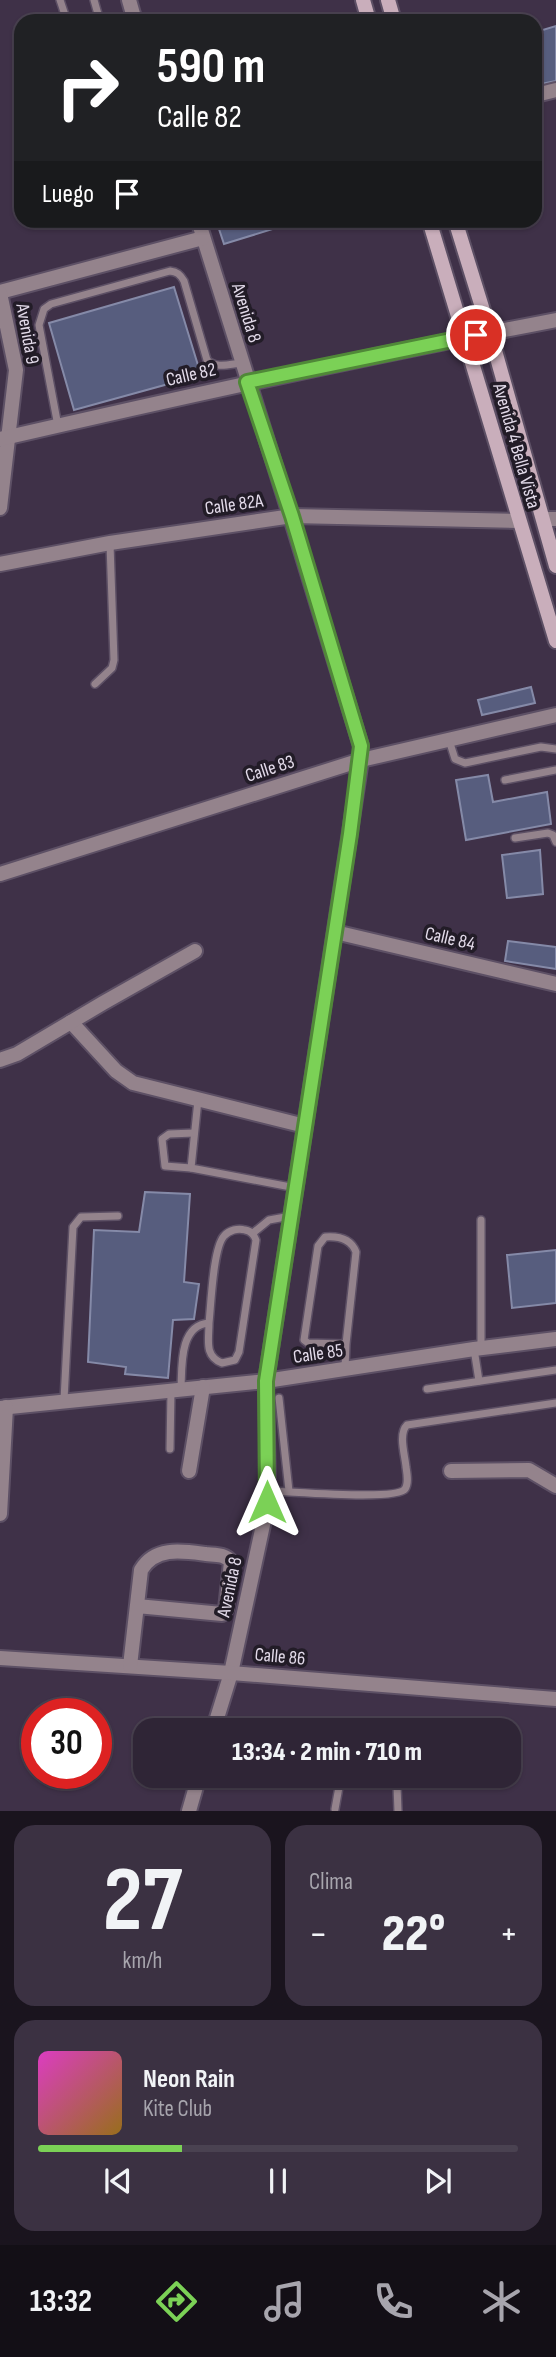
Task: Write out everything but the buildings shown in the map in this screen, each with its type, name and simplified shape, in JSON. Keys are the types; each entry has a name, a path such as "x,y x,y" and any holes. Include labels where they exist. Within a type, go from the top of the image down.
{"street":[{"name":"Avenida 8","path":"200,228 247,382 292,516 361,746 266,1381 266,1511 231,1673 217,1718"},
{"name":"Avenida 4 Bella Vista","path":"431,228 556,641"},
{"name":"Avenida 4 Bella Vista","path":"457,228 550,519 556,566"},
{"path":"0,292 203,238"},
{"name":"Avenida 9","path":"0,292 16,370 5,438 0,508"},
{"name":"Calle 82","path":"5,438 247,382 556,320"},
{"name":"Calle 82A","path":"0,564 110,543 292,516 518,521"},
{"name":"Calle 83","path":"0,874 360,760 556,715"},
{"name":"Calle 84","path":"335,932 556,984"},
{"path":"0,1060 18,1055 195,951"},
{"path":"71,1022 133,1083 305,1126"},
{"name":"Calle 85","path":"3,1407 266,1381 478,1348 556,1339"},
{"path":"189,1471 203,1387"},
{"path":"0,1514 3,1407"},
{"path":"450,1471 529,1470 556,1486"},
{"path":"130,1666 141,1570 150,1559 176,1551 227,1557 232,1562 226,1609 222,1614 137,1606"},
{"name":"Calle 86","path":"0,1658 556,1699"},
{"path":"189,1811 196,1788"}],"lane":[{"path":"58,426 39,325 44,309 51,304 170,271 175,272 181,275 184,281 207,360 211,365 219,366 242,363"},
{"path":"95,684 111,668 114,660 110,543"},
{"path":"449,739 455,759 465,763 541,747 556,749"},
{"path":"505,780 556,770"},
{"path":"515,838 548,833 553,835 556,842"},
{"path":"191,1168 198,1099"},
{"path":"194,1133 169,1134 162,1139 165,1166 191,1168 296,1188"},
{"path":"64,1400 74,1227 81,1217 118,1216"},
{"path":"253,1233 269,1220 292,1216"},
{"path":"479,1381 481,1220"},
{"path":"233,1230 247,1230 253,1233 256,1244 239,1352 234,1360 222,1363 211,1355 209,1323 216,1259 221,1240 233,1230"},
{"path":"345,1370 356,1252 351,1243 344,1239 325,1237 317,1246 304,1340 308,1343 346,1344"},
{"path":"170,1449 176,1390 189,1334 197,1326 209,1323"},
{"path":"426,1389 556,1370"},
{"path":"279,1398 289,1491"},
{"path":"268,1491 361,1495 399,1493 405,1489 408,1479 402,1433 407,1425 556,1403"},
{"path":"335,1809 339,1788"},
{"path":"397,1788 398,1811"}],"route":[{"path":"267,1502 266,1381 350,834 361,746 292,516 247,382 476,335"}]}
